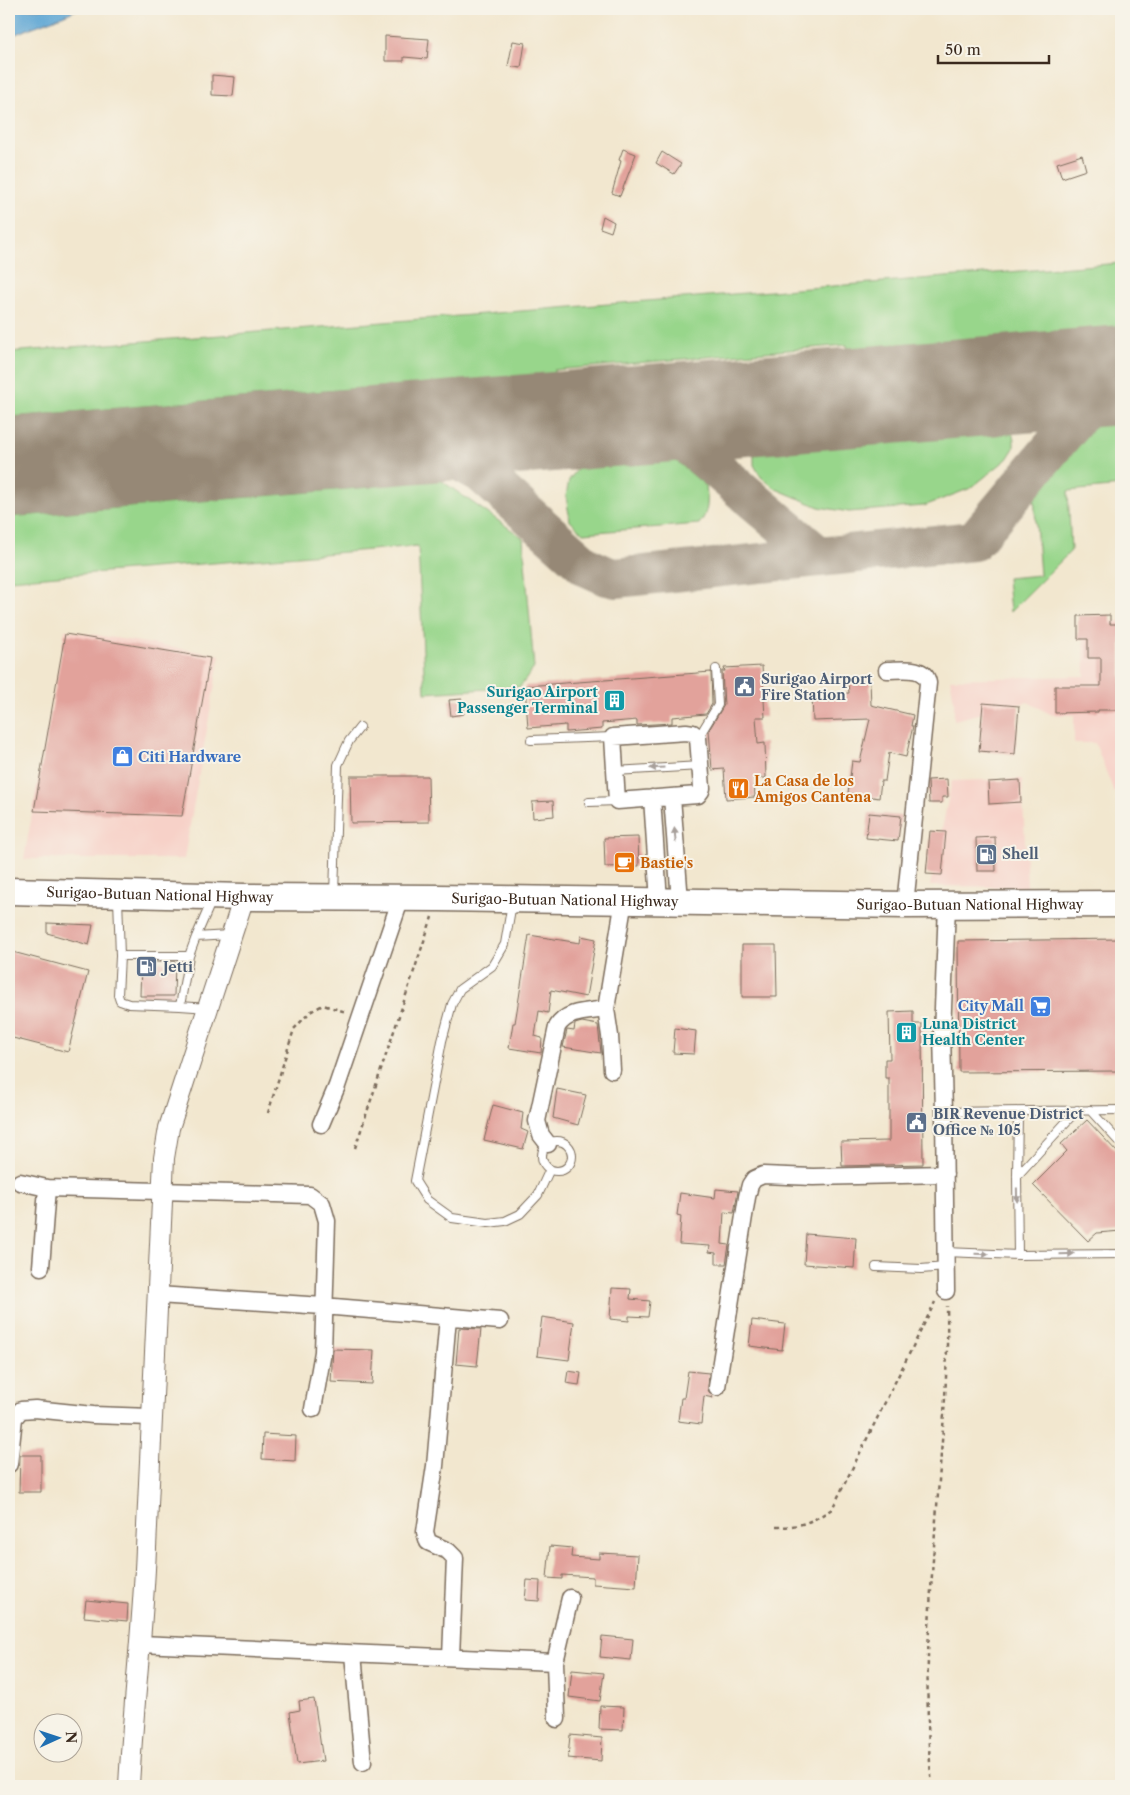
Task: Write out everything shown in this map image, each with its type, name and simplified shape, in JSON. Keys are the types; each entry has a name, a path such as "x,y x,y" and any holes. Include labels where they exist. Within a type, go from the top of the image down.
{"highway":[{"name":"Surigao-Butuan National Highway","path":"9,892 244,897 624,900 905,905 1121,904"}],"street":[{"path":"887,670 915,670 921,672 925,674 928,684 905,905"},
{"path":"686,732 693,733 698,738 701,792 694,796 617,800 613,737 686,732"},
{"path":"670,901 672,797"},
{"path":"652,798 670,901"},
{"path":"129,1786 146,1549 164,1158 169,1128 244,897"},
{"path":"321,1124 338,1086 401,898"},
{"path":"612,1070 606,1009 624,900"},
{"path":"946,1273 942,1034 947,905"},
{"path":"548,1144 541,1135 537,1121 557,1027 566,1016 606,1009"},
{"path":"717,1387 750,1185 754,1179 763,1175 813,1177 945,1174"},
{"path":"20,1182 47,1188 310,1195 322,1204 326,1221 323,1352 314,1409"},
{"path":"41,1267 47,1188"},
{"path":"158,1295 323,1306 500,1321"},
{"path":"448,1317 435,1466 426,1532 428,1542 448,1551 455,1558 451,1657"},
{"path":"9,1464 14,1418 21,1410 35,1409 93,1415 151,1417"},
{"path":"556,1718 555,1662 570,1598"},
{"path":"140,1644 555,1662"},
{"path":"353,1654 363,1762"}],"lane":[{"path":"698,738 718,705 716,669"},
{"path":"334,897 338,765 349,741 360,727"},
{"path":"531,740 613,737"},
{"path":"615,771 700,766"},
{"path":"589,802 617,800"},
{"path":"118,893 120,956 118,995 120,1001 129,1004 208,1008"},
{"path":"180,1006 189,956 214,896"},
{"path":"513,899 505,944 492,966 460,989 452,1004 442,1041 415,1181 427,1200 452,1218 488,1223 505,1221 520,1214 538,1195 550,1168"},
{"path":"196,937 231,934"},
{"path":"120,956 189,956"},
{"path":"1017,1176 1077,1110"},
{"path":"1090,1110 1121,1144"},
{"path":"944,1112 1121,1110"},
{"path":"1018,1112 1018,1255"},
{"path":"552,1141 567,1144 572,1152 571,1162 564,1169 550,1168 543,1161 542,1156 548,1144 552,1141"},
{"path":"876,1267 946,1273 1018,1255 1121,1254"}],"path":[{"path":"355,1148 439,898"},
{"path":"268,1113 294,1029 310,1012 323,1005 362,1017"},
{"path":"776,1527 795,1527 816,1519 832,1509 946,1273"},
{"path":"932,1786 928,1683 948,1332 946,1273"}],"shaded area":[{"path":"1121,621 1121,792 1114,792 1095,743 1074,743 1074,715 1052,715 1028,702 954,720 954,700 950,679 1085,676 1083,622"},
{"name":"Citi Hardware","path":"65,630 220,655 184,859 24,859"},
{"path":"1022,779 1027,887 930,886 952,781"}],"green space":[{"path":"1121,263 1121,334 849,356 847,345 554,370 555,387 363,403 361,388 9,417 9,352"},
{"path":"1121,411 1121,486 1068,491 1071,551 1010,612 1007,578 1040,575 1034,497 1105,412"},
{"path":"998,422 1011,430 1014,439 1014,448 1007,459 971,488 924,506 849,512 819,507 776,489 761,477 754,465 754,453 854,445 854,434"},
{"path":"674,459 706,486 707,507 705,515 699,524 583,533 570,521 566,496 569,480 579,467"},
{"path":"398,470 400,482 439,479 523,538 534,668 520,687 425,693 418,546 9,580 9,517 372,487 371,472"}],"water":[{"path":"9,9 78,9 9,37"}],"building":[{"path":"385,36 429,39 427,59 404,57 404,61 385,61"},
{"path":"513,41 525,43 521,68 508,66"},
{"path":"212,75 235,77 233,96 212,95"},
{"path":"623,149 636,154 620,196 612,193"},
{"path":"662,152 681,164 674,174 656,163"},
{"path":"1082,155 1086,170 1062,178 1057,163"},
{"path":"603,216 614,222 611,232 600,228"},
{"path":"1110,615 1110,624 1121,624 1121,710 1055,713 1055,686 1101,686 1101,658 1088,658 1088,639 1078,639 1078,616"},
{"name":"Citi Hardware","path":"65,634 210,658 182,816 34,811"},
{"path":"762,666 765,717 756,717 758,744 765,743 766,778 754,778 755,797 726,799 724,769 712,770 709,730 724,705 722,671 725,671 724,668"},
{"name":"Surigao Airport Passenger Terminal","path":"711,672 712,704 706,714 672,717 672,723 637,725 637,720 602,723 602,729 566,732 566,725 528,728 525,686"},
{"path":"870,681 871,705 913,715 911,726 913,726 906,757 889,753 885,781 881,781 879,798 848,793 852,761 860,762 870,719 813,721 812,695 849,693 848,682"},
{"path":"462,699 464,714 451,716 449,700"},
{"path":"983,703 1019,706 1015,754 979,751"},
{"path":"350,776 428,776 429,822 351,823"},
{"path":"947,779 948,797 942,797 942,803 929,803 928,780"},
{"path":"1020,780 1021,802 989,804 988,782"},
{"path":"553,801 554,816 533,818 532,802"},
{"path":"869,813 901,816 898,841 866,838"},
{"path":"930,831 946,832 942,875 926,874"},
{"path":"638,837 639,866 605,867 604,838"},
{"name":"Shell","path":"995,837 996,871 977,871 976,838"},
{"path":"47,923 93,925 89,945 47,933"},
{"path":"529,935 580,943 581,936 596,939 586,997 551,990 548,1013 539,1011 535,1036 542,1038 541,1053 509,1048 513,1023 515,1023"},
{"name":"City Mall","path":"1121,939 1121,1071 959,1072 958,941"},
{"path":"742,945 776,945 777,997 742,997"},
{"path":"9,951 88,972 68,1052 9,1037"},
{"path":"141,962 175,962 174,996 140,996"},
{"path":"913,1011 913,1024 922,1024 923,1164 842,1166 841,1142 889,1141 889,1078 885,1078 885,1059 890,1059 889,1012"},
{"path":"582,1022 598,1025 601,1053 563,1047 567,1030 574,1031 575,1024"},
{"path":"675,1028 696,1031 694,1054 673,1053"},
{"path":"557,1089 586,1095 578,1125 553,1118"},
{"path":"493,1105 523,1113 521,1129 528,1132 523,1149 484,1140"},
{"path":"1087,1120 1118,1153 1121,1153 1121,1231 1097,1233 1088,1241 1033,1185 1067,1151 1061,1144"},
{"path":"716,1189 738,1191 734,1213 724,1212 722,1244 729,1245 726,1264 716,1264 716,1253 709,1252 710,1246 679,1244 681,1216 677,1215 680,1193 715,1198"},
{"path":"806,1234 856,1238 854,1268 804,1264"},
{"path":"612,1288 631,1289 630,1299 650,1301 648,1317 629,1316 629,1321 610,1319"},
{"path":"542,1317 574,1322 569,1360 537,1356"},
{"path":"752,1320 785,1324 782,1350 749,1346"},
{"path":"459,1328 481,1329 477,1366 456,1364"},
{"path":"333,1349 374,1350 372,1384 331,1382"},
{"path":"568,1371 581,1373 579,1385 566,1383"},
{"path":"688,1371 709,1373 708,1390 713,1398 704,1396 701,1424 678,1421 681,1398 684,1398"},
{"path":"263,1434 296,1436 295,1461 262,1459"},
{"path":"20,1455 41,1455 41,1492 19,1492"},
{"path":"550,1546 572,1548 571,1557 599,1559 599,1553 638,1555 636,1587 593,1584 593,1577 562,1575 562,1579 547,1578"},
{"path":"527,1580 540,1581 539,1601 525,1600"},
{"path":"86,1600 128,1604 127,1621 84,1617"},
{"path":"602,1636 633,1639 631,1660 600,1657"},
{"path":"572,1670 604,1673 600,1701 569,1697"},
{"path":"314,1699 323,1761 297,1764 290,1712 300,1710 299,1701"},
{"path":"600,1706 624,1707 623,1730 599,1729"},
{"path":"570,1735 602,1738 601,1761 568,1758"}],"taxiway":[{"path":"399,435 434,447 481,473 587,567 616,578 974,541 1112,376"},
{"path":"652,414 820,557"}],"runway":[{"path":"9,467 1121,375"}],"place":[{"name":"Surigao Airport Fire Station","path":"745,687"},
{"name":"Surigao Airport Passenger Terminal","path":"614,700"},
{"name":"Citi Hardware","path":"122,757"},
{"name":"La Casa de los Amigos Cantena","path":"738,789"},
{"name":"Shell","path":"986,854"},
{"name":"Bastie's","path":"624,863"},
{"name":"Jetti","path":"147,967"},
{"name":"City Mall","path":"1040,1006"},
{"name":"Luna District Health Center","path":"906,1032"},
{"name":"BIR Revenue District Office № 105","path":"917,1122"}]}
